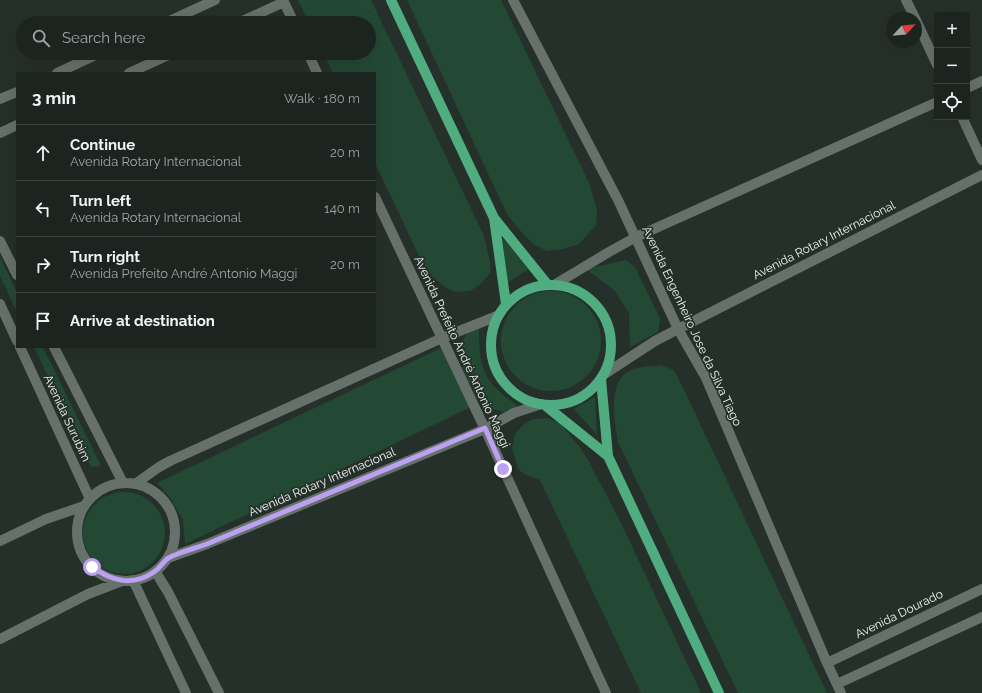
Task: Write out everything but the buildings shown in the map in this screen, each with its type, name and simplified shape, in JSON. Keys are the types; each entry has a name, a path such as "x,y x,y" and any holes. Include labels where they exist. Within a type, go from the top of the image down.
{"main road":[{"path":"391,0 494,218 550,285"},
{"path":"494,218 506,304"},
{"path":"550,285 566,286 583,294 597,307 607,324 611,342 609,362 602,377 586,394 567,404 543,405 527,401 510,390 498,374 491,355 491,335 498,316 506,304 524,290 550,285"},
{"path":"602,377 608,456 719,693"},
{"path":"543,405 608,456"}],"street":[{"path":"180,16 215,0"},
{"name":"Avenida Engenheiro Jose da Silva Tiago","path":"513,0 618,200 678,329 706,378 839,689"},
{"path":"906,0 912,12"},
{"path":"252,16 283,1 290,16"},
{"path":"922,34 934,59"},
{"path":"59,72 85,60"},
{"path":"132,72 158,60"},
{"path":"311,60 317,72"},
{"path":"970,87 982,81"},
{"path":"0,99 16,92"},
{"path":"550,285 636,237 934,103"},
{"path":"963,120 982,160"},
{"path":"0,133 16,125"},
{"name":"Avenida Rotary Internacional","path":"602,377 655,341 982,175"},
{"name":"Avenida Prefeito André Antonio Maggi","path":"376,199 485,428 606,693"},
{"path":"0,241 16,273"},
{"path":"0,304 16,339"},
{"path":"135,484 170,461 442,338 498,316"},
{"name":"Avenida Surubim","path":"20,348 87,503"},
{"name":"Avenida Surubim","path":"55,348 123,483"},
{"name":"Avenida Rotary Internacional","path":"168,558 207,544 485,428 514,413 543,405"},
{"name":"Avenida Rotary Internacional","path":"0,639 88,594 122,581 148,576 168,558 174,543 174,528 171,512 162,499 150,489 135,484 123,483 111,485 99,491 87,503 78,521 78,538 82,554 92,567 106,576 122,581"},
{"name":"Avenida Rotary Internacional","path":"0,541 46,519 87,503"},
{"path":"155,571 168,592 219,693"},
{"path":"133,580 186,693"},
{"name":"Avenida Dourado","path":"827,663 982,589"},
{"path":"839,689 982,617"}],"green space":[{"path":"298,0 371,0 484,236 490,262 490,273 482,283 470,291 456,292 446,288 433,277 421,260 376,165 376,72 332,72 326,60 376,60 376,16 306,16"},
{"path":"407,0 501,0 589,183 597,210 596,225 579,244 563,249 547,251 533,244 507,214"},
{"path":"502,238 531,268 508,282"},
{"path":"0,257 16,290 16,310 0,276"},
{"path":"626,260 635,267 660,319 658,332 630,347 629,313 614,290 586,269"},
{"path":"551,291 570,295 587,305 597,322 601,341 597,360 587,377 570,387 551,391 532,387 515,377 505,360 501,341 505,322 515,305 532,295"},
{"path":"479,325 480,356 484,371 493,385 519,407 504,412 486,407 465,377 458,349 468,332"},
{"path":"443,347 473,406 185,544 183,520 171,499 157,483"},
{"path":"34,348 43,348 101,466 91,467"},
{"path":"660,365 674,370 827,693 738,693 618,442 614,406 616,388 620,380 629,371 642,367"},
{"path":"595,397 597,435 574,409"},
{"path":"548,418 560,423 579,446 588,460 621,523 701,693 641,693 540,480 524,474 518,469 512,448 515,434 523,425 533,419"},
{"path":"124,492 140,495 153,504 162,517 165,533 162,549 153,562 140,571 124,574 108,571 95,562 86,549 83,533 86,517 95,504 108,495"}],"route":[{"path":"92,567 106,576 122,581 140,579 155,571 168,558 207,544 485,428 503,469"}]}
